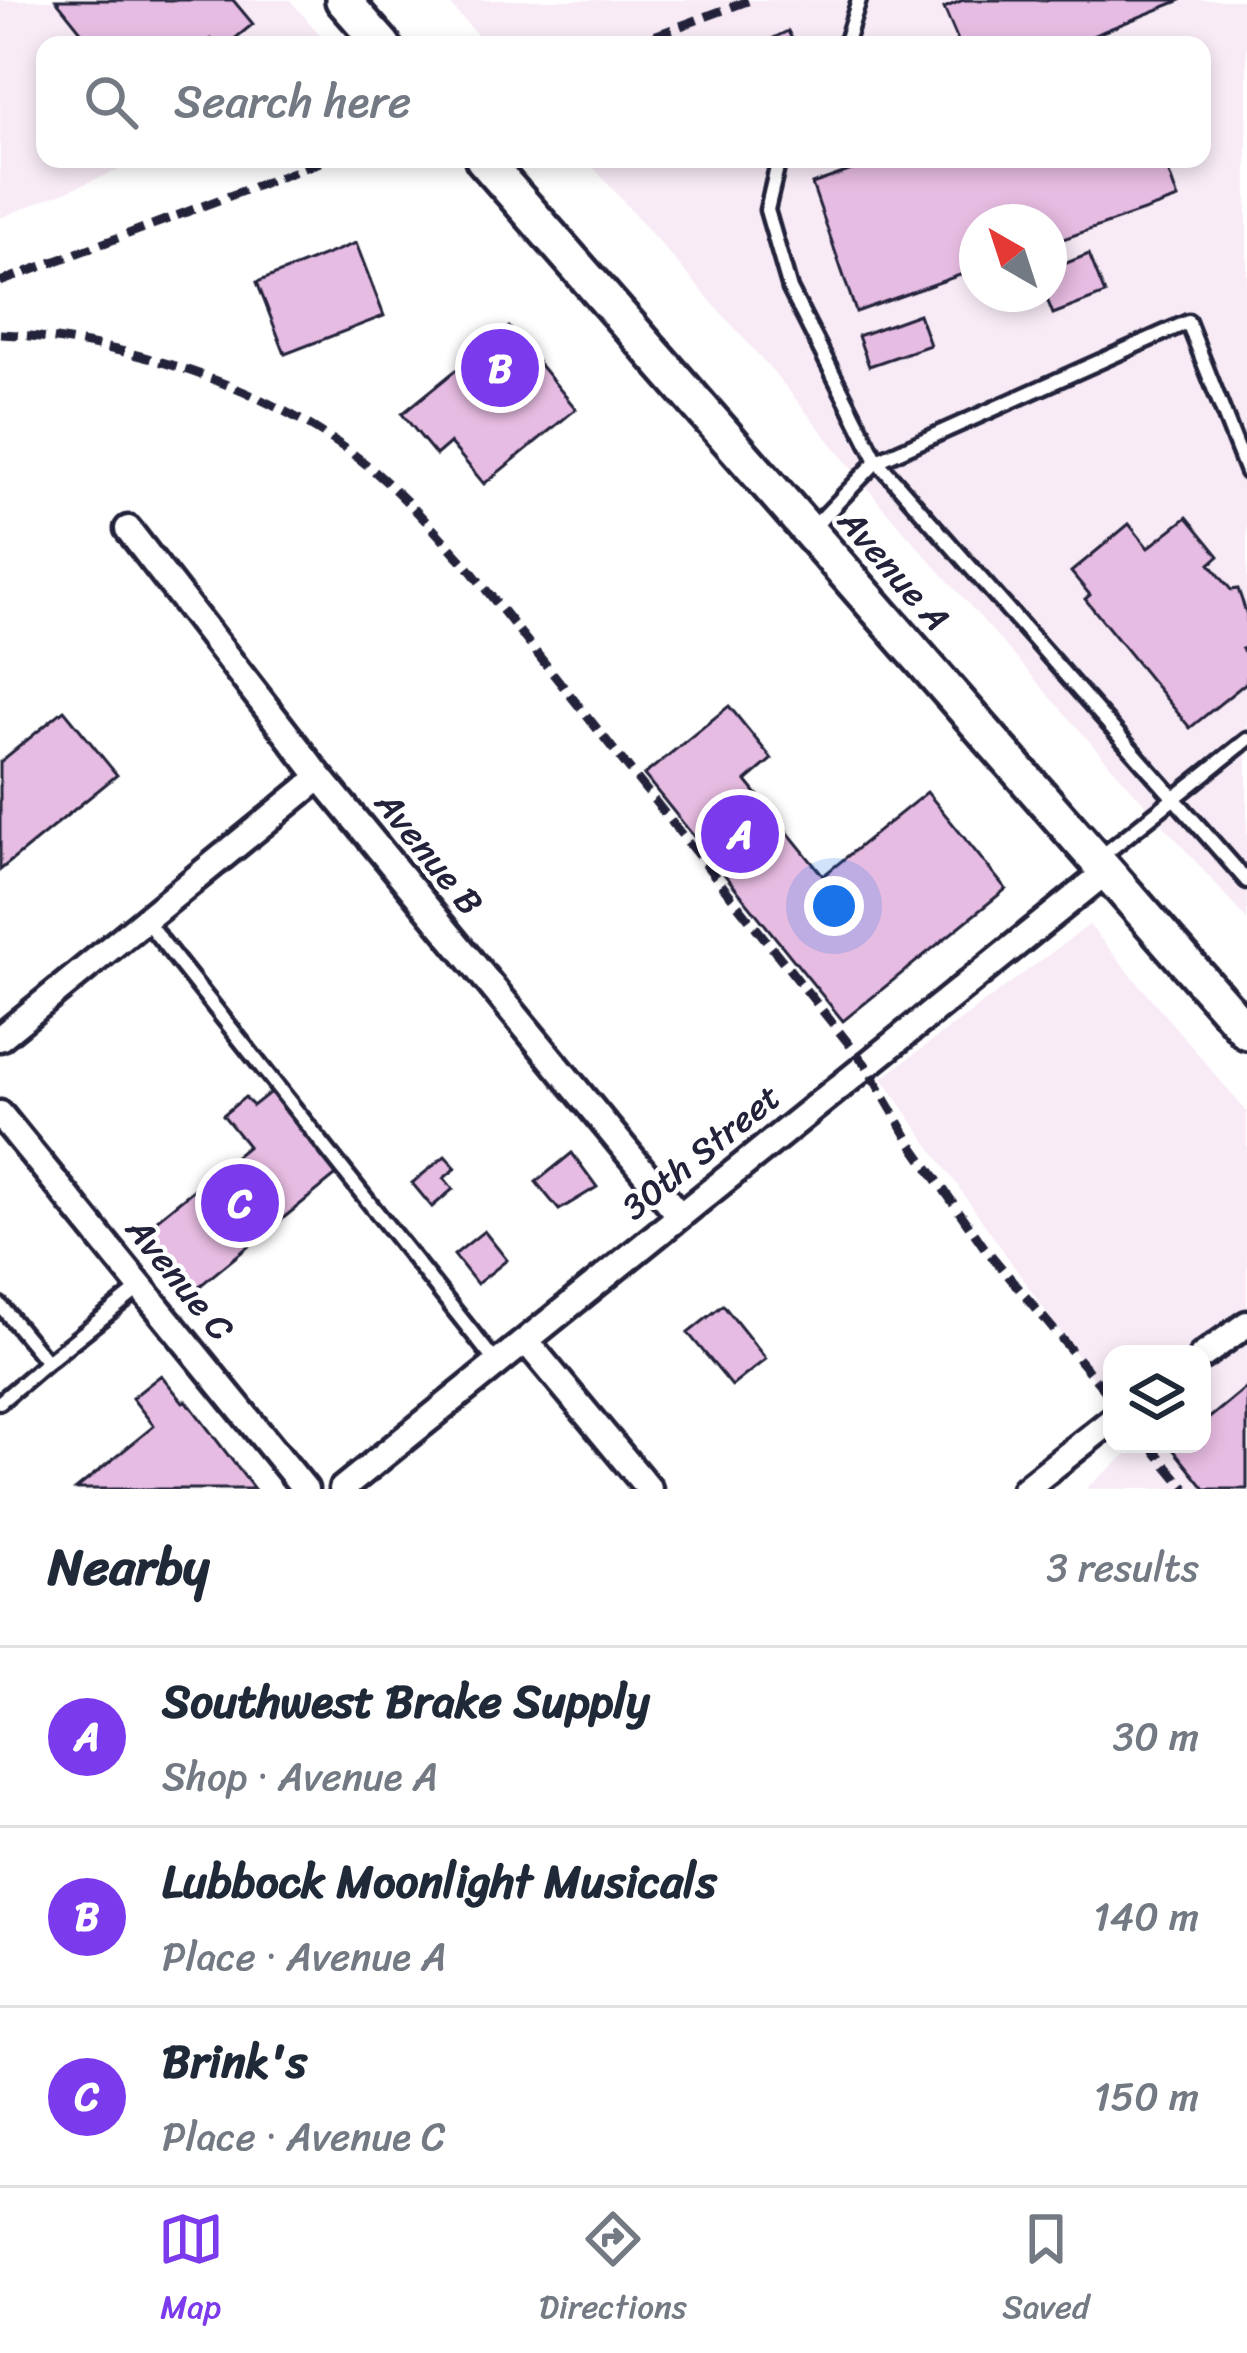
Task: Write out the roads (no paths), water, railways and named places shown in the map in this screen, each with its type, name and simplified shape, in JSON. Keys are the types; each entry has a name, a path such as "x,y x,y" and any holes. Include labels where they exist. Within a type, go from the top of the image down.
{"main road":[{"path":"343,0 374,36"},
{"name":"Avenue A","path":"491,168 1247,1032"}],"street":[{"name":"Avenue B","path":"128,530 320,777 680,1216"},
{"path":"0,1037 320,777"},
{"name":"30th Street","path":"342,1489 1102,866"},
{"name":"Avenue C","path":"0,1114 304,1489"},
{"path":"1211,1350 1247,1324"},
{"path":"526,1341 649,1489"},
{"path":"1025,1489 1103,1427"}],"lane":[{"path":"848,36 860,0"},
{"path":"777,168 767,210 790,289 877,461 1247,881"},
{"path":"809,532 877,461 1188,322 1247,472"},
{"path":"1102,866 1247,740"},
{"path":"145,920 496,1364"},
{"path":"0,1402 141,1287"},
{"path":"0,1305 47,1362"}],"railway":[{"path":"654,36 750,0"},
{"path":"0,282 304,168"},
{"path":"0,334 94,345 238,389 324,434 390,485 467,566 865,1064 911,1143 984,1247 1103,1388"},
{"path":"1156,1453 1186,1489"}],"place":[{"name":"Lubbock Moonlight Musicals","path":"500,368"},
{"name":"Southwest Brake Supply","path":"740,834"},
{"name":"Brink's","path":"240,1203"}]}
